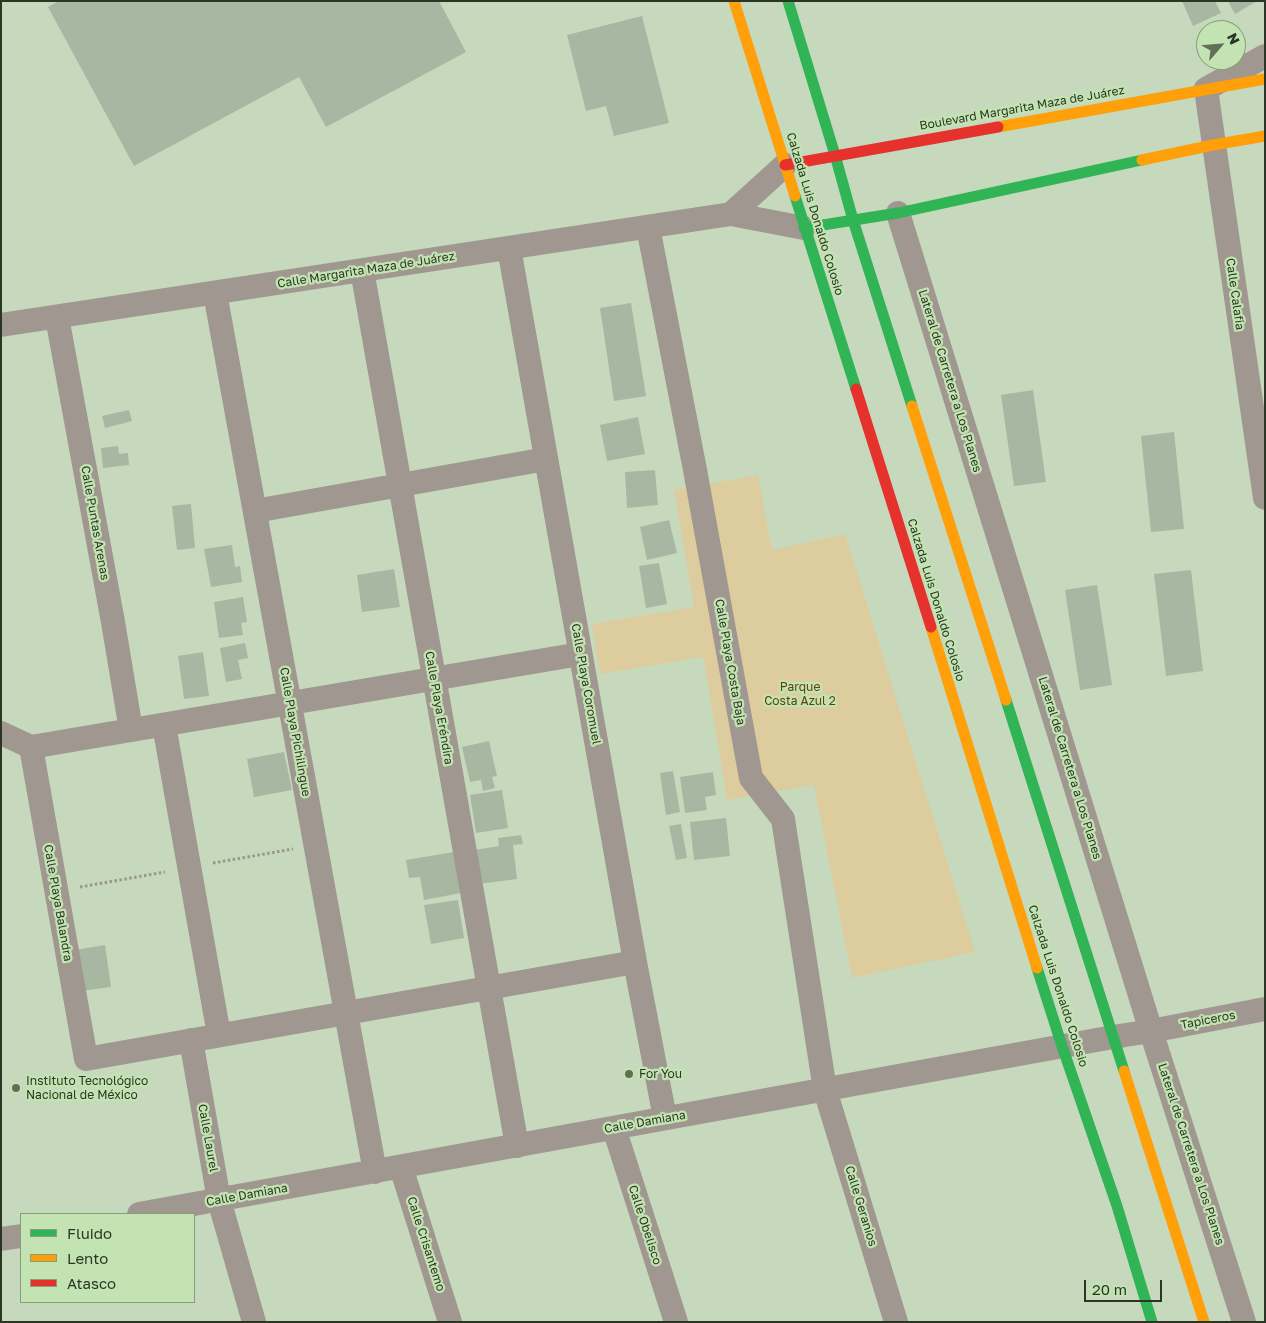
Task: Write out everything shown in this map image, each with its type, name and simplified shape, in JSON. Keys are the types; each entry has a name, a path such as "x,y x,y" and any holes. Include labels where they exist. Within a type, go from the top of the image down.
{"main road":[{"name":"Calzada Luis Donaldo Colosio","path":"734,1 1062,1046 1117,1206 1152,1322"},
{"path":"788,1 853,220 1204,1322"},
{"name":"Boulevard Margarita Maza de Juárez","path":"785,165 1265,79"},
{"path":"804,228 898,213 1213,145 1265,136"}],"street":[{"path":"1206,89 1265,56"},
{"name":"Calle Calafia","path":"1206,89 1213,145 1258,407 1265,498"},
{"path":"731,214 785,165"},
{"name":"Lateral de Carretera a Los Planes","path":"898,213 1151,1031 1244,1322"},
{"name":"Calle Margarita Maza de Juárez","path":"1,325 731,214 804,228"},
{"name":"Calle Playa Costa Baja","path":"648,226 695,470 750,778 783,819 825,1090"},
{"name":"Calle Playa Coromuel","path":"509,248 635,962 665,1118"},
{"name":"Calle Playa Eréndira","path":"362,270 517,1146"},
{"name":"Calle Playa Pichilingue","path":"215,293 375,1172"},
{"name":"Calle Puntas Arenas","path":"57,317 114,622 131,730"},
{"path":"254,511 546,459"},
{"path":"1,733 31,747 580,654"},
{"path":"164,724 219,1035"},
{"name":"Calle Playa Balandra","path":"31,747 86,1059 191,1040"},
{"path":"191,1040 635,962"},
{"name":"Tapiceros","path":"1151,1031 1265,1009"},
{"name":"Calle Damiana","path":"145,1213 1151,1031"},
{"name":"Calle Laurel","path":"191,1040 219,1200 254,1322"},
{"name":"Calle Geranios","path":"825,1090 896,1322"},
{"name":"Calle Obelisco","path":"614,1128 676,1322"},
{"name":"Calle Crisantemo","path":"401,1167 450,1322"},
{"path":"1,1239 20,1236"}],"green space":[{"name":"Parque Costa Azul 2","path":"758,475 772,550 845,534 975,952 852,978 814,785 727,800 703,657 600,674 592,624 694,607 674,490"}],"building":[{"path":"59,1 439,1 466,52 326,127 299,77 134,166 48,7"},
{"path":"1182,1 1215,1 1221,13 1206,20 1196,20 1196,25 1193,26"},
{"path":"1228,1 1257,1 1235,14"},
{"path":"642,16 669,123 614,136 606,106 586,111 567,35"},
{"path":"631,303 646,396 614,401 600,308"},
{"path":"1033,390 1046,482 1014,486 1001,395"},
{"path":"129,410 132,421 105,428 102,416"},
{"path":"638,417 645,454 607,461 600,425"},
{"path":"1174,432 1184,529 1151,532 1141,436"},
{"path":"118,446 119,454 128,453 129,465 103,468 101,448"},
{"path":"655,470 658,505 627,508 625,472"},
{"path":"191,504 195,548 177,550 172,506"},
{"path":"669,520 677,553 647,560 640,527"},
{"path":"232,545 235,567 240,566 242,582 211,587 204,549"},
{"path":"659,563 667,604 646,608 639,566"},
{"path":"394,569 400,607 362,612 357,575"},
{"path":"1191,570 1203,671 1166,676 1154,574"},
{"path":"1097,585 1112,685 1080,690 1065,590"},
{"path":"243,597 247,622 241,623 243,635 219,638 214,602"},
{"path":"245,643 248,658 238,660 242,679 226,682 220,648"},
{"path":"203,652 209,696 184,699 178,656"},
{"path":"489,741 497,776 492,777 495,788 483,791 481,780 470,782 462,747"},
{"path":"284,752 292,790 254,797 247,759"},
{"path":"673,771 680,812 666,815 660,773"},
{"path":"713,772 716,795 705,797 707,810 685,813 680,777"},
{"path":"502,790 508,828 476,833 470,795"},
{"path":"726,818 730,856 694,860 690,822"},
{"path":"681,824 687,858 676,860 669,826"},
{"path":"521,835 523,844 513,845 517,879 479,884 474,850 499,846 498,838"},
{"path":"454,852 461,893 424,900 420,877 409,878 406,860"},
{"path":"458,900 464,938 431,944 424,905"},
{"path":"105,945 111,987 81,991 75,950"}],"traffic: fast":[{"path":"788,1 853,220 912,406"},
{"path":"804,228 898,213 1142,160"},
{"path":"795,196 856,389"},
{"path":"1006,700 1124,1071"},
{"path":"1037,968 1117,1206 1152,1322"}],"traffic: slow":[{"path":"734,1 795,196"},
{"path":"998,127 1265,79"},
{"path":"1142,160 1265,136"},
{"path":"912,406 1006,700"},
{"path":"931,627 1037,968"},
{"path":"1124,1071 1204,1322"}],"traffic: jam":[{"path":"785,165 998,127"},
{"path":"856,389 931,627"}],"place":[{"name":"For You","path":"629,1074"},
{"name":"Instituto Tecnológico Nacional de México","path":"16,1088"}]}
